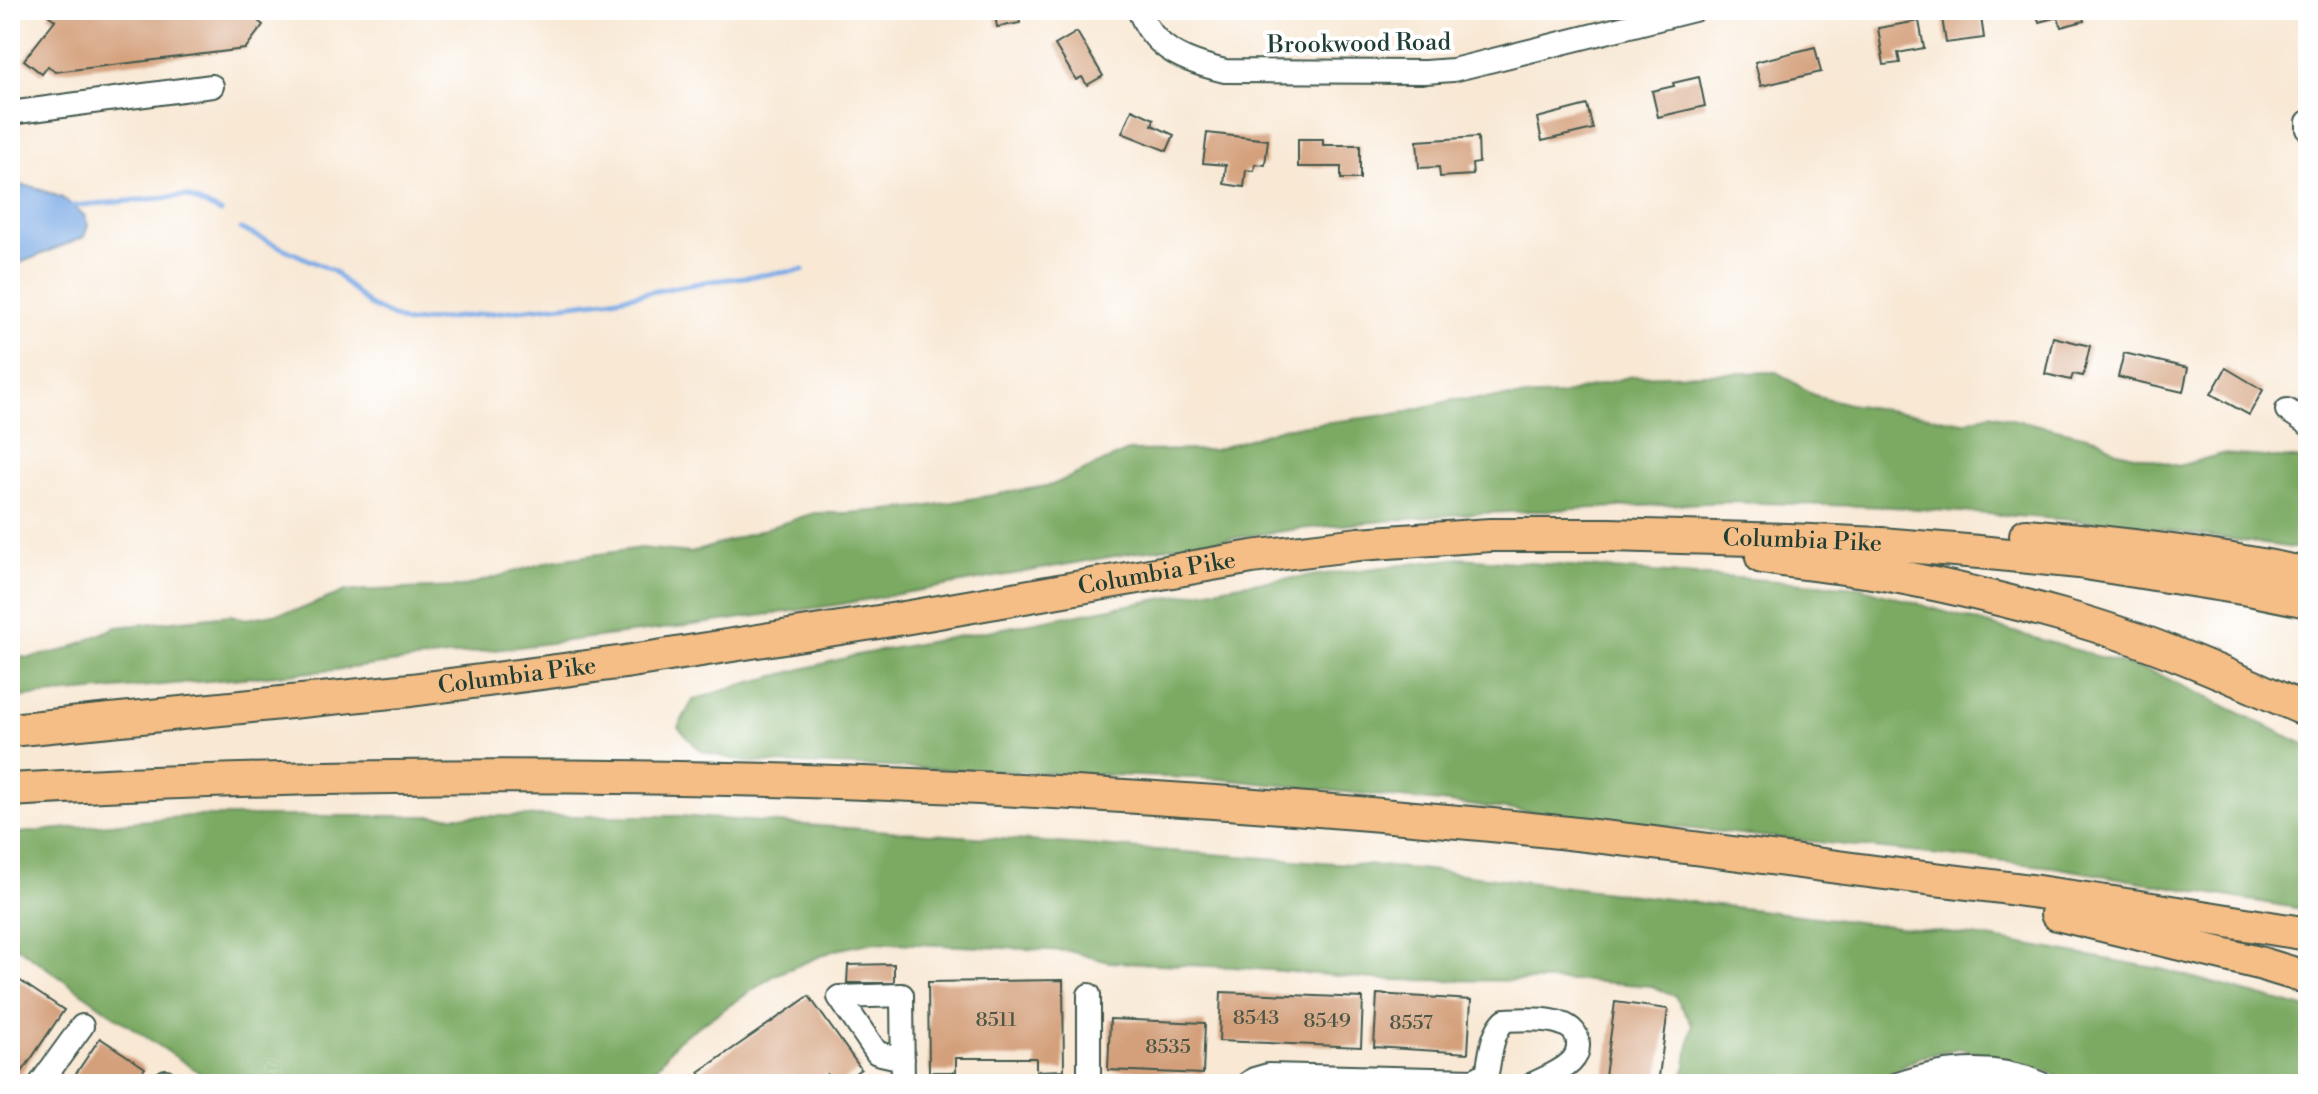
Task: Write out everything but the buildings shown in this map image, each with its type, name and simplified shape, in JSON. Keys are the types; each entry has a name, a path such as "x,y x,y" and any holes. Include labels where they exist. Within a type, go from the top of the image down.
{"highway":[{"path":"1490,535 1609,524 1772,521 1882,523 2084,540 2308,574"},
{"name":"Columbia Pike","path":"10,730 411,690 625,662 925,615 1252,557 1359,544 1490,535 1609,535 1881,544 2094,564 2308,601"},
{"path":"1609,535 1879,574 1975,593 2065,616 2155,646 2308,711"},
{"path":"10,790 425,777 620,777 903,784 1231,804 1652,842 2040,892 2308,934"},
{"path":"1871,871 2122,929 2308,978"}],"street":[{"name":"Brookwood Road","path":"1139,10 1155,38 1175,55 1225,71 1410,72 1453,70 1694,10"},
{"path":"10,113 212,86"},
{"path":"2308,122 2308,129"},
{"path":"2287,410 2308,424"},
{"path":"1089,995 1089,1084"},
{"path":"1247,1084 1268,1075 1459,1081 1490,1079 1493,1039 1497,1028 1505,1020 1566,1024 1574,1030 1578,1051 1572,1061 1533,1084"},
{"path":"40,1084 82,1026"},
{"path":"903,1059 903,1084"},
{"path":"1898,1084 1924,1075 1961,1069 1997,1071 2042,1084"}],"green space":[{"path":"1777,372 1814,395 1849,404 1964,422 1990,414 2100,439 2114,450 2178,466 2222,454 2308,460 2308,550 2112,523 1892,507 1729,502 1462,514 1298,529 1149,550 836,605 686,626 335,670 10,698 10,655 28,658 66,650 116,627 230,615 247,619 301,609 346,591 462,587 551,561 641,548 691,553 814,513 923,507 1052,485 1128,451 1214,450 1282,428 1395,414 1453,400 1561,395 1632,376"},
{"path":"1460,558 1860,587 2158,674 2308,746 2308,910 2053,867 1221,779 745,762 701,751 678,727 693,700 857,655 1241,584"},
{"path":"190,816 679,816 1419,869 1989,938 2161,969 2308,1009 2308,1084 2072,1084 2047,1071 1959,1048 1920,1057 1872,1084 1679,1084 1686,1066 1692,1024 1675,996 1652,986 1588,981 1386,980 1233,967 1109,962 1069,951 875,942 835,950 775,975 678,1040 644,1084 209,1084 197,1071 10,942 10,834"}],"water":[{"path":"10,184 34,187 62,198 84,215 88,225 84,237 10,267"}],"waterway":[{"path":"72,206 186,196 221,212"},
{"path":"241,229 333,271 369,305 406,323 607,300 705,282 803,270"}]}
